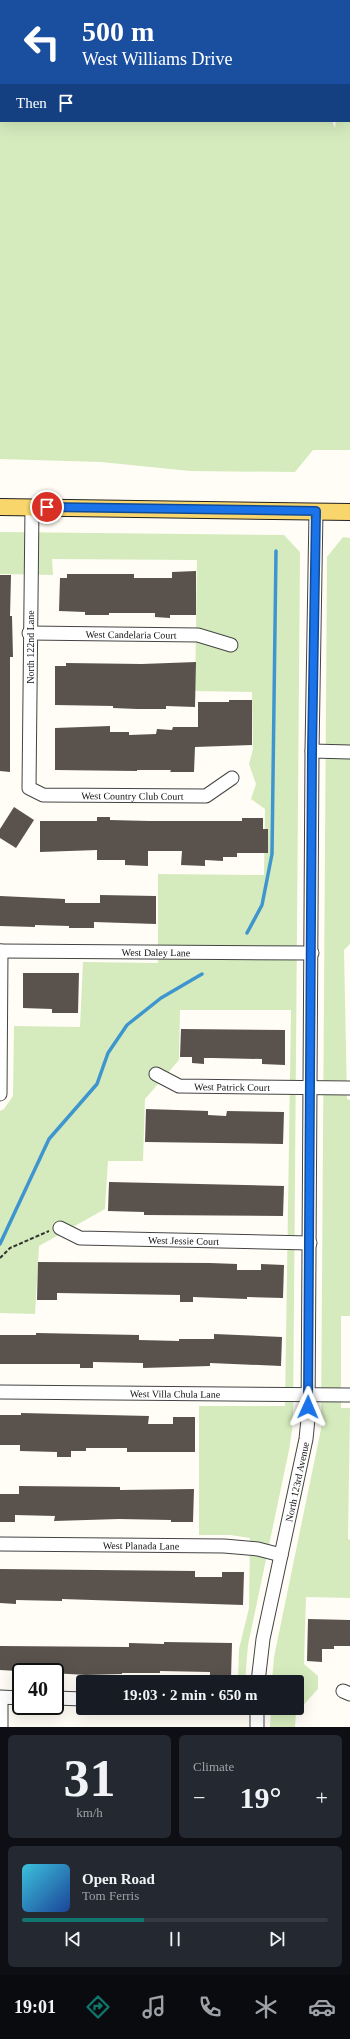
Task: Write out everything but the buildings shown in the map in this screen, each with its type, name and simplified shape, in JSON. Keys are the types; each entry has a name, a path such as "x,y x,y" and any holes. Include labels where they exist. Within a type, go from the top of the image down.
{"main road":[{"path":"0,507 350,512"}],"street":[{"name":"North 122nd Lane","path":"29,788 32,507"},
{"name":"North 123rd Avenue","path":"259,1675 261,1650 306,1438 309,1394 312,751 316,511"},
{"name":"West Candelaria Court","path":"30,633 198,635 230,645"},
{"path":"312,751 350,752"},
{"name":"West Country Club Court","path":"29,788 43,795 206,796 232,778"},
{"path":"0,1094 1,951"},
{"name":"West Daley Lane","path":"1,951 312,953"},
{"name":"West Patrick Court","path":"156,1074 179,1086 350,1088"},
{"name":"West Jessie Court","path":"60,1228 80,1238 310,1243"},
{"name":"West Villa Chula Lane","path":"0,1392 350,1395"},
{"name":"West Planada Lane","path":"0,1544 224,1546 258,1549 281,1555"},
{"path":"1,1727 1,1698 12,1698"},
{"path":"64,1698 76,1699"},
{"path":"257,1715 257,1727"}],"path":[{"path":"0,1258 10,1248 29,1239 60,1228"}],"green space":[{"path":"0,122 332,122 335,128 336,122 350,122 350,450 313,450 295,472 190,471 101,462 0,459"},
{"path":"0,532 284,535 300,552 293,1424 289,1450 248,1645 246,1675 238,1675 239,1649 249,1608 250,1538 230,1535 199,1535 199,1406 285,1406 291,1010 180,1010 179,1060 145,1099 143,1161 108,1161 105,1209 39,1246 35,1314 0,1313 0,1111 4,1109 13,1096 14,1026 80,1027 83,962 158,963 158,874 264,875 265,809 251,799 256,784 249,764 253,749 252,692 195,691 197,560 52,559 53,575 0,574"},
{"path":"343,537 350,538 350,944 344,950 347,1099 350,1100 350,1316 341,1316 341,1408 350,1408 348,1539 350,1540 350,1598 306,1597 304,1664 318,1676 318,1689 304,1704 304,1675 273,1675 274,1657 321,1429 327,557"},
{"path":"271,1715 296,1715 295,1727 270,1727"}],"waterway":[{"path":"247,933 262,905 272,854 276,551"},
{"path":"0,1244 49,1139 97,1084 108,1053 127,1025 161,998 202,974"}],"route":[{"path":"47,507 316,511 312,751 312,953 308,1407"}]}
